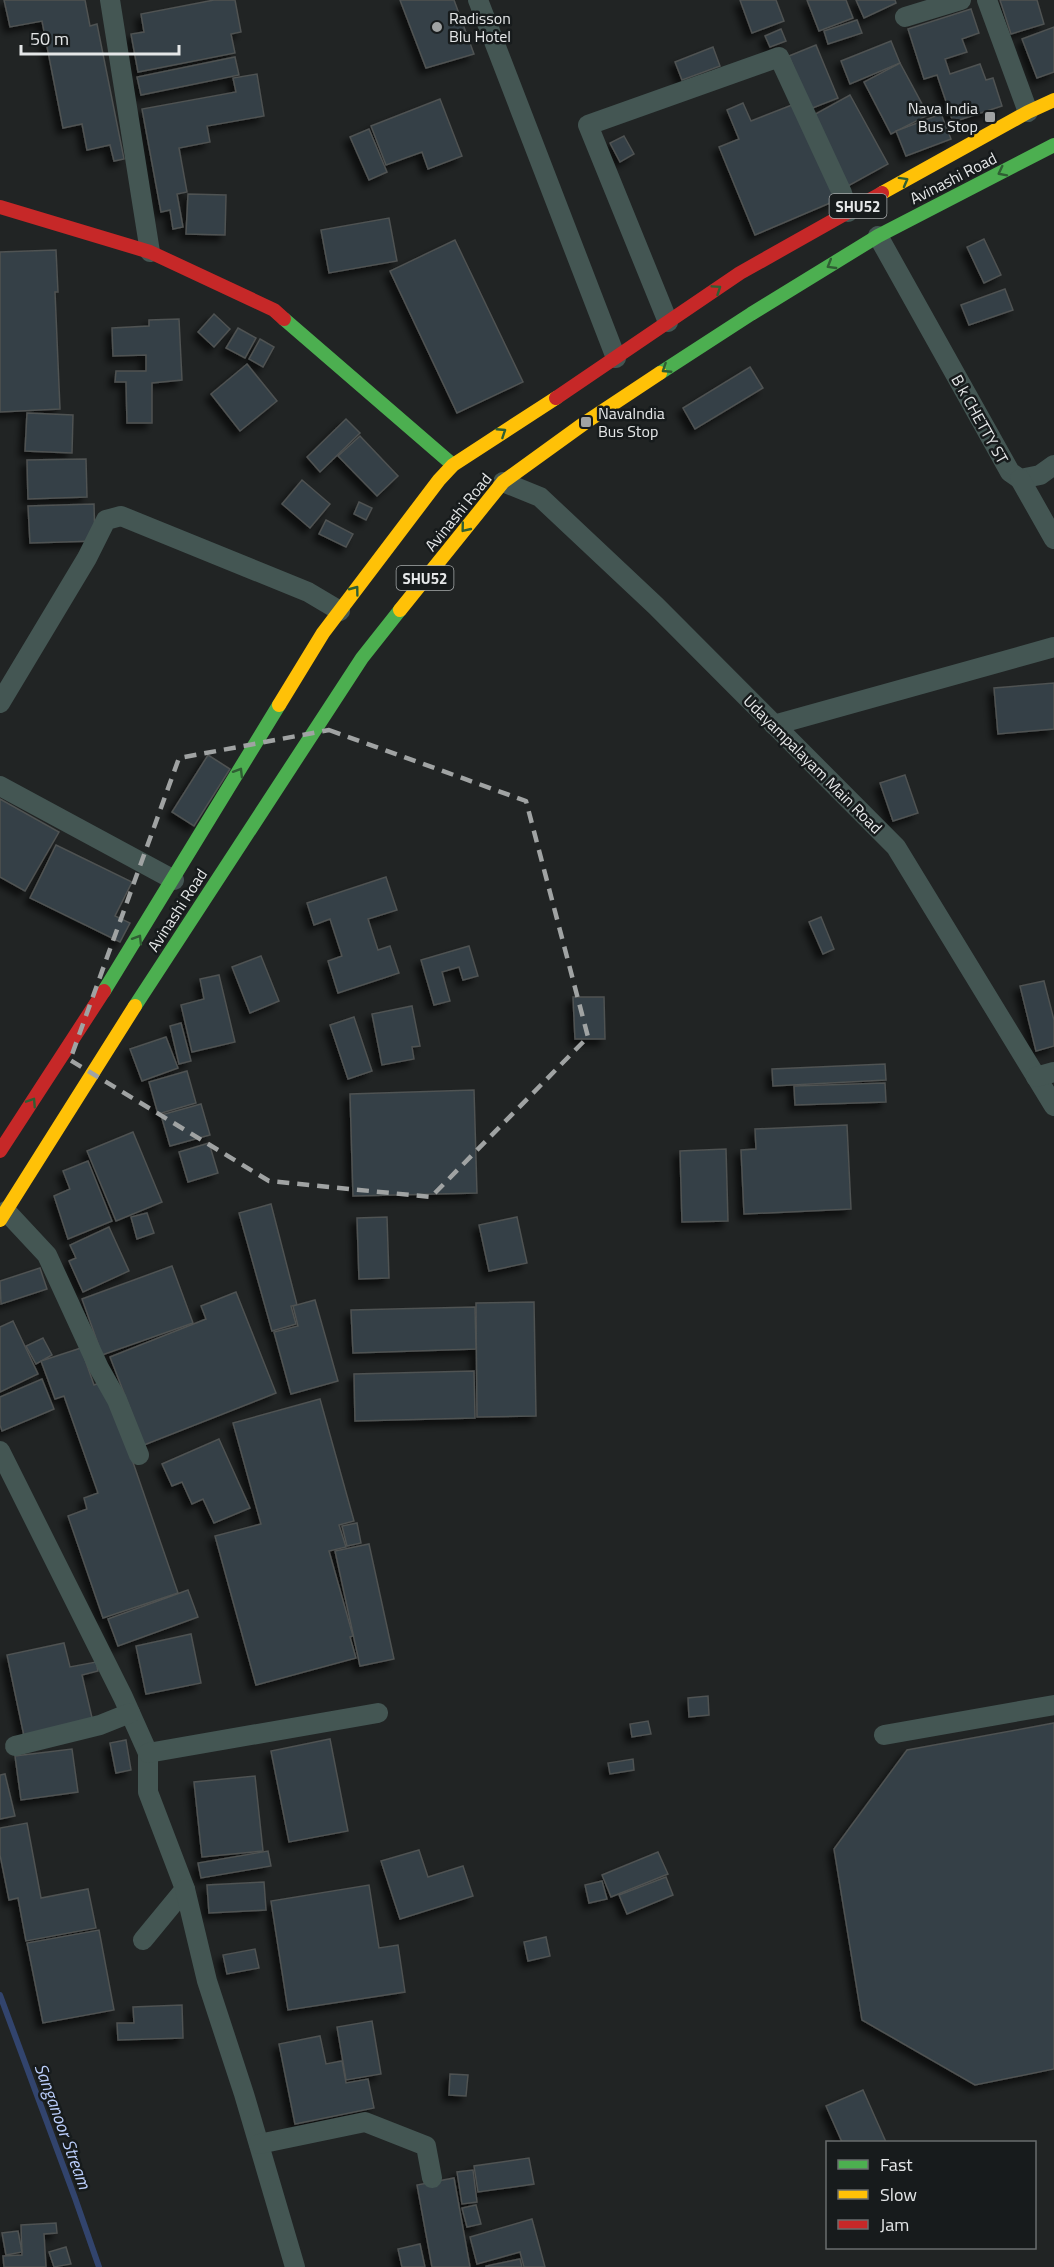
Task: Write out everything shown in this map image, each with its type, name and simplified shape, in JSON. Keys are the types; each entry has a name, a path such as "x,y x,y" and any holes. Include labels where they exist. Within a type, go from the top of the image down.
{"main road":[{"name":"Avinashi Road","path":"0,1151 132,948 323,633 439,480 453,465 740,273 1028,112 1054,100"},
{"name":"Avinashi Road","path":"3,1216 160,966 362,658 503,482 586,422 751,314 878,236 1054,145"},
{"path":"0,207 150,252 274,309 453,465"}],"street":[{"path":"110,0 150,252"},
{"path":"478,0 616,358"},
{"path":"905,17 961,0"},
{"path":"987,0 1028,112"},
{"path":"668,322 588,124 779,57 842,193 848,212"},
{"name":"B k CHETTY ST","path":"878,236 1010,472 1020,478 1040,475 1054,465"},
{"path":"1020,478 1054,539"},
{"name":"Udayampalayam Main Road","path":"503,482 540,497 656,606 896,847 1045,1075 1054,1106"},
{"path":"0,703 87,558 106,520 121,516 308,592 340,611"},
{"path":"774,725 1054,647"},
{"path":"0,786 174,880"},
{"path":"3,1216 47,1255 99,1368 117,1400 139,1455"},
{"path":"0,1451 148,1753 148,1792 185,1889 207,1981 295,2267"},
{"path":"884,1735 1054,1706"},
{"path":"15,1746 100,1725 130,1713"},
{"path":"148,1753 378,1713"},
{"path":"143,1940 185,1889"},
{"path":"259,2144 365,2122 426,2146 432,2178"}],"highlighted area":[{"path":"329,730 526,801 588,1037 431,1197 269,1181 70,1060 179,758"}],"building":[{"path":"4,0 85,0 90,26 97,24 124,159 114,161 110,145 87,150 82,124 63,128 42,21 10,27"},
{"path":"214,0 235,0 241,32 231,34 235,53 138,72 131,34 144,32 141,14"},
{"name":"Radisson Blu Hotel","path":"400,0 454,0 474,54 426,68"},
{"path":"740,0 776,0 784,21 752,33"},
{"path":"807,0 846,0 853,18 819,31"},
{"path":"856,0 895,0 896,3 864,18"},
{"path":"1000,0 1037,0 1044,24 1011,34"},
{"path":"971,9 979,33 962,39 967,52 945,59 950,74 980,64 986,80 993,78 1002,106 953,122 937,75 924,79 908,29"},
{"path":"857,20 862,33 828,44 824,31"},
{"path":"1054,27 1054,72 1037,78 1022,39"},
{"path":"781,29 786,41 770,47 765,36"},
{"path":"891,41 900,63 850,84 841,61"},
{"path":"816,45 838,98 810,109 789,56"},
{"path":"713,47 720,66 682,80 675,62"},
{"path":"235,57 239,75 141,95 137,77"},
{"path":"900,63 928,115 891,134 864,82"},
{"path":"257,74 264,116 207,126 210,142 179,148 187,192 177,194 183,227 173,229 170,210 161,212 142,109 236,92 233,78"},
{"path":"850,95 888,164 848,186 810,117"},
{"path":"440,99 462,156 428,169 422,152 386,165 371,126"},
{"path":"743,103 751,121 797,103 837,200 755,235 719,147 739,139 727,110"},
{"path":"941,114 951,139 906,156 896,131"},
{"path":"369,129 387,172 369,180 350,137"},
{"path":"624,136 634,154 620,162 610,143"},
{"path":"188,194 226,195 225,235 186,234"},
{"path":"389,218 397,261 329,273 321,230"},
{"path":"984,239 1001,275 984,283 967,247"},
{"path":"455,240 523,382 457,413 390,271"},
{"path":"56,250 58,292 55,292 60,409 0,412 0,252"},
{"path":"1005,289 1013,310 969,325 961,305"},
{"path":"214,314 230,329 214,347 198,332"},
{"path":"179,319 182,380 152,383 152,423 127,423 126,382 115,382 116,371 146,371 146,355 113,356 112,328 149,326 149,320"},
{"path":"238,328 256,338 245,358 226,348"},
{"path":"260,339 274,347 263,367 249,359"},
{"path":"247,364 277,401 240,431 211,394"},
{"path":"750,367 763,388 695,429 683,408"},
{"path":"27,413 73,415 72,453 25,451"},
{"path":"346,419 360,433 320,472 307,457"},
{"path":"360,436 398,476 377,496 338,456"},
{"path":"86,459 87,497 28,499 27,460"},
{"path":"302,480 330,504 310,528 282,504"},
{"path":"359,502 372,508 366,520 354,514"},
{"path":"94,504 95,541 30,543 28,506"},
{"path":"326,520 353,534 346,547 319,534"},
{"path":"1054,683 1054,729 998,734 994,688"},
{"path":"208,755 230,769 194,826 172,812"},
{"path":"905,775 918,813 893,821 880,783"},
{"path":"0,799 59,832 25,891 0,877"},
{"path":"56,845 132,882 115,916 130,923 120,942 30,898"},
{"path":"386,877 397,910 368,919 378,950 390,946 399,973 338,993 328,961 342,956 330,919 314,925 307,903"},
{"path":"821,917 834,949 823,954 809,922"},
{"path":"469,946 478,976 463,980 459,967 442,972 450,1001 434,1005 421,960"},
{"path":"261,956 279,1001 250,1013 232,967"},
{"path":"219,975 235,1042 192,1052 181,1005 204,999 200,979"},
{"path":"1044,981 1054,1020 1054,1046 1036,1051 1020,986"},
{"path":"573,997 604,997 605,1039 575,1039"},
{"path":"412,1006 420,1046 412,1047 414,1059 382,1065 372,1014"},
{"path":"354,1017 372,1071 348,1079 330,1025"},
{"path":"181,1023 191,1061 179,1064 170,1026"},
{"path":"166,1037 178,1068 142,1081 130,1049"},
{"path":"885,1064 886,1080 773,1086 772,1069"},
{"path":"187,1071 196,1103 158,1114 149,1082"},
{"path":"885,1083 886,1102 795,1105 794,1086"},
{"path":"474,1090 477,1193 353,1196 350,1094"},
{"path":"201,1104 210,1135 170,1146 161,1115"},
{"path":"847,1125 851,1209 744,1214 741,1150 756,1149 755,1129"},
{"path":"133,1132 162,1202 116,1221 87,1151"},
{"path":"209,1143 218,1173 188,1182 179,1152"},
{"path":"726,1149 728,1221 682,1222 680,1151"},
{"path":"88,1161 112,1221 68,1239 54,1196 70,1189 63,1171"},
{"path":"271,1204 297,1305 291,1306 296,1324 272,1331 239,1213"},
{"path":"147,1213 154,1233 137,1239 131,1217"},
{"path":"387,1217 389,1278 359,1279 357,1218"},
{"path":"517,1217 527,1263 489,1271 479,1225"},
{"path":"109,1227 129,1271 83,1292 69,1261 76,1258 70,1245"},
{"path":"172,1266 193,1323 102,1355 82,1299"},
{"path":"40,1268 47,1289 1,1304 0,1281"},
{"path":"236,1292 276,1393 144,1445 110,1357 206,1319 201,1306"},
{"path":"315,1300 338,1381 291,1394 274,1332 298,1326 293,1306"},
{"path":"534,1302 536,1416 477,1417 476,1303"},
{"path":"475,1307 476,1349 353,1353 351,1310"},
{"path":"13,1321 38,1374 0,1392 0,1327"},
{"path":"43,1338 52,1355 36,1364 26,1346"},
{"path":"81,1348 94,1385 105,1381 178,1593 103,1618 68,1516 87,1509 84,1498 98,1493 64,1396 55,1399 41,1361"},
{"path":"474,1371 475,1418 355,1421 354,1374"},
{"path":"42,1379 54,1409 2,1431 0,1397"},
{"path":"320,1399 354,1521 339,1525 346,1547 329,1551 353,1636 350,1637 356,1658 256,1685 215,1536 261,1524 233,1423"},
{"path":"219,1439 250,1508 214,1523 203,1499 192,1504 182,1482 172,1486 162,1464"},
{"path":"357,1523 361,1543 347,1546 342,1526"},
{"path":"369,1544 394,1659 360,1666 335,1551"},
{"path":"188,1590 198,1617 118,1646 108,1619"},
{"path":"191,1634 201,1683 146,1694 136,1646"},
{"path":"64,1643 70,1667 96,1662 98,1671 82,1675 93,1722 24,1736 7,1655"},
{"path":"708,1696 709,1715 689,1717 688,1698"},
{"path":"648,1721 651,1734 632,1737 630,1724"},
{"path":"1054,1723 1054,2069 975,2085 862,2020 834,1849 907,1750"},
{"path":"330,1739 348,1831 289,1842 271,1751"},
{"path":"126,1740 131,1770 116,1773 110,1743"},
{"path":"72,1749 78,1792 21,1800 15,1756"},
{"path":"633,1759 634,1770 610,1774 608,1763"},
{"path":"5,1774 15,1816 0,1819 0,1775"},
{"path":"255,1776 263,1851 202,1857 194,1782"},
{"path":"27,1823 41,1898 88,1889 96,1928 26,1941 18,1898 9,1900 0,1855 0,1828"},
{"path":"419,1850 428,1877 463,1866 473,1896 400,1919 381,1861"},
{"path":"268,1851 271,1866 201,1878 198,1863"},
{"path":"658,1852 668,1874 611,1897 602,1875"},
{"path":"666,1877 673,1895 627,1914 619,1895"},
{"path":"602,1881 607,1899 589,1903 585,1885"},
{"path":"264,1882 266,1910 209,1913 207,1885"},
{"path":"369,1885 379,1948 398,1945 405,1992 288,2010 271,1901"},
{"path":"99,1930 114,2010 43,2023 27,1943"},
{"path":"546,1937 550,1956 528,1961 524,1942"},
{"path":"255,1949 259,1968 227,1974 223,1955"},
{"path":"182,2005 183,2038 118,2040 117,2023 134,2023 133,2007"},
{"path":"372,2021 381,2074 346,2080 337,2027"},
{"path":"320,2036 326,2064 342,2061 346,2083 368,2079 374,2108 295,2124 279,2044"},
{"path":"450,2074 468,2075 466,2096 449,2095"},
{"path":"863,2090 886,2141 842,2141 826,2106"},
{"path":"529,2158 534,2184 478,2192 474,2166"},
{"path":"473,2170 477,2202 462,2204 457,2172"},
{"path":"454,2178 470,2267 432,2267 417,2185"},
{"path":"476,2205 481,2224 467,2227 462,2208"},
{"path":"532,2219 545,2267 524,2267 520,2252 477,2264 470,2237"},
{"path":"56,2223 57,2233 44,2234 46,2267 4,2267 3,2256 22,2255 21,2225"},
{"path":"18,2231 22,2252 6,2255 2,2233"},
{"path":"420,2244 425,2267 402,2267 398,2249"},
{"path":"66,2247 71,2264 54,2267 49,2252"},
{"path":"520,2259 522,2267 486,2267 486,2266"}],"waterway":[{"name":"Sanganoor Stream","path":"0,1995 99,2267"}],"traffic: fast":[{"path":"660,373 878,236 1054,145"},
{"path":"284,319 453,465"},
{"path":"135,1006 362,658 400,610"},
{"path":"104,991 279,705"}],"traffic: slow":[{"path":"882,193 1028,112 1054,100"},
{"path":"400,610 503,482 586,422 660,373"},
{"path":"279,705 323,633 439,480 453,465 556,398"},
{"path":"0,1220 135,1006"}],"traffic: jam":[{"path":"556,398 740,273 882,193"},
{"path":"0,207 150,252 274,310 284,319"},
{"path":"0,1151 104,991"}],"place":[{"name":"Radisson Blu Hotel","path":"437,27"},
{"name":"Nava India Bus Stop","path":"990,117"},
{"name":"NavaIndia Bus Stop","path":"586,422"}]}
